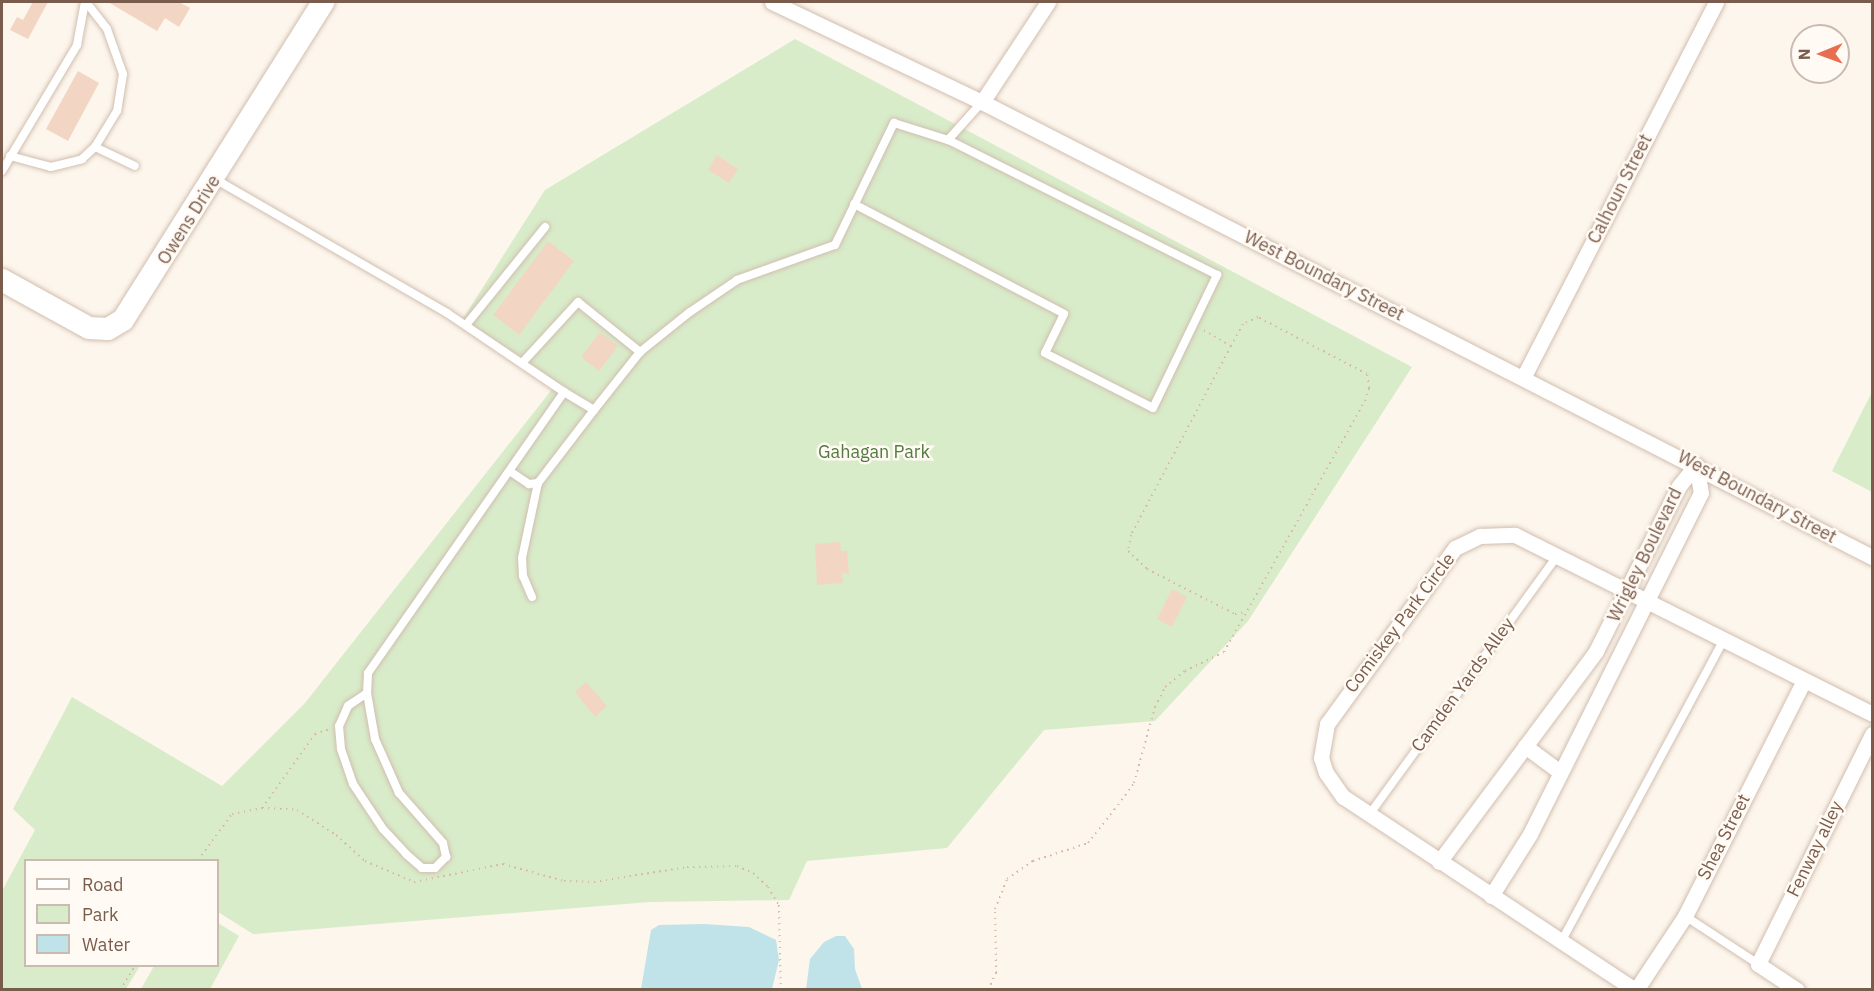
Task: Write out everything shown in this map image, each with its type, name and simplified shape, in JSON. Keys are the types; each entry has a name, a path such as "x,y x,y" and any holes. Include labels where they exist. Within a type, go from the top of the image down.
{"street":[{"name":"Owens Drive","path":"2,280 89,328 108,329 123,320 138,301 323,2"},
{"name":"West Boundary Street","path":"772,2 982,102 1524,376 1872,558"},
{"path":"982,102 1048,2"},
{"name":"Calhoun Street","path":"1524,376 1716,2"},
{"name":"Wrigley Boulevard","path":"1439,862 1596,651 1679,486 1696,465"},
{"name":"Wrigley Boulevard","path":"1491,896 1530,834 1648,603 1701,493 1696,465"},
{"name":"Comiskey Park Circle","path":"1636,990 1369,815 1332,785 1321,758 1327,724 1455,548 1480,536 1515,536 1872,714"},
{"name":"Shea Street","path":"1636,990 1685,916 1804,680"},
{"name":"Fenway alley","path":"1758,964 1872,734"},
{"path":"1525,746 1560,772"},
{"path":"1758,964 1797,990"}],"lane":[{"path":"2,171 10,156 77,45 86,2 107,29 123,74 117,111 95,147 82,159 51,167 10,156"},
{"path":"948,140 982,102"},
{"path":"532,597 523,576 522,558 538,483 640,352 737,280 835,245 854,204 894,123 948,140 1216,275 1153,408 1045,353 1064,314 854,204"},
{"path":"95,147 135,166"},
{"path":"214,178 466,325 594,410"},
{"path":"466,325 545,227"},
{"path":"522,363 578,302 640,352"},
{"path":"367,693 348,706 339,726 341,749 353,784 383,829 422,868 435,868 446,857 443,843 399,792 375,739 367,693 368,673 404,618 511,472 564,392"},
{"path":"511,472 529,484 538,483"},
{"name":"Camden Yards Alley","path":"1369,815 1557,556"},
{"path":"1561,942 1724,639"},
{"path":"1685,916 1758,964"}],"path":[{"path":"988,990 996,973 995,909 1007,879 1033,861 1056,857 1088,843 1134,783 1155,707 1166,687 1185,671 1224,652 1247,612 1365,401 1369,380 1366,374 1258,317 1243,324 1131,535 1128,550 1147,569 1235,614 1247,612"},
{"path":"1193,324 1231,346"},
{"path":"262,808 315,734 339,726"},
{"path":"199,859 232,814 262,808 297,810 336,835 365,861 414,882 503,864 564,881 594,882 687,867 737,866 753,873 768,887 779,905 781,990"},
{"path":"120,990 134,967"}],"green space":[{"name":"Gahagan Park","path":"795,39 1412,367 1248,621 1155,721 1044,730 947,848 807,861 789,900 650,902 253,934 219,913 219,859 24,859 24,967 139,967 126,989 2,990 2,891 35,830 13,809 72,697 222,786 305,703 553,388 459,325 545,190"},
{"path":"1872,392 1872,492 1832,471"},
{"path":"219,924 239,936 210,989 141,989 153,967 219,967"}],"water":[{"path":"704,924 749,927 776,940 779,960 772,989 641,989 651,930 659,925"},
{"path":"836,936 845,936 854,949 855,969 862,989 806,989 810,959 824,942"}],"building":[{"path":"33,2 48,2 28,39 10,30 17,17 23,20"},
{"path":"108,2 179,2 190,8 179,27 165,18 157,31"},
{"path":"78,71 99,83 68,141 46,129"},
{"path":"717,155 738,169 729,183 708,170"},
{"path":"548,241 574,261 519,335 493,315"},
{"path":"600,332 618,346 599,371 581,357"},
{"path":"840,542 841,551 847,551 849,573 842,574 843,583 817,585 815,544"},
{"path":"1172,589 1187,597 1172,627 1157,619"},
{"path":"586,682 607,706 595,717 575,692"}]}
